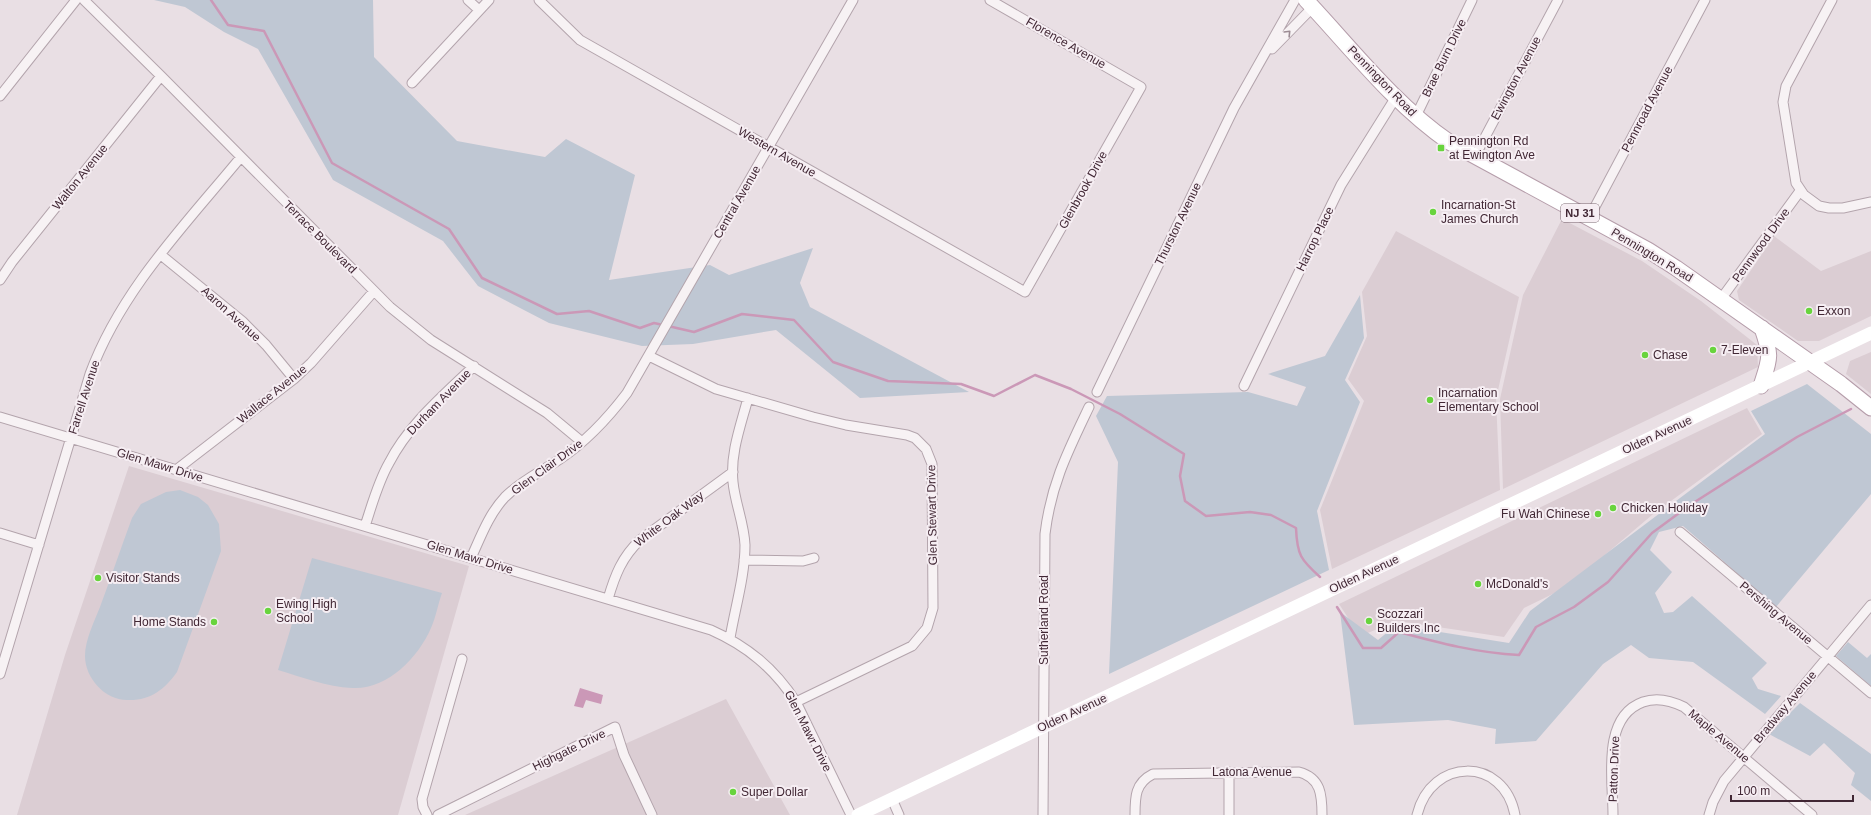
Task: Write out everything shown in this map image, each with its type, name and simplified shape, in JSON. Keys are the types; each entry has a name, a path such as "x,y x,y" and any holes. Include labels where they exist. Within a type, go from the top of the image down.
{"main road":[{"name":"Pennington Road","path":"1309,4 1396,97 1416,116 1449,142 1648,250 1721,299 1810,362 1871,408"},
{"path":"1761,386 1770,359 1769,348 1762,328"},
{"name":"Olden Avenue","path":"858,815 1871,333"}],"street":[{"path":"0,96 76,0"},
{"name":"Terrace Boulevard","path":"84,0 162,76 374,291 412,326 547,413 582,442"},
{"path":"468,0 479,10"},
{"path":"412,83 489,0"},
{"name":"Western Avenue","path":"539,0 580,40 1025,292"},
{"name":"Central Avenue","path":"667,324 853,0"},
{"name":"Florence Avenue","path":"990,0 1141,87"},
{"name":"Thurston Avenue","path":"1096,392 1234,108 1295,0"},
{"name":"Brae Burn Drive","path":"1416,116 1472,0"},
{"name":"Ewington Avenue","path":"1475,156 1558,0"},
{"name":"Pennroad Avenue","path":"1589,218 1705,0"},
{"path":"1832,0 1786,86 1784,94 1783,102 1796,183 1800,191 1810,201 1818,206 1828,208 1851,207 1871,202"},
{"name":"Thurston Avenue","path":"1263,59 1309,4"},
{"name":"Walton Avenue","path":"0,280 17,256 162,76"},
{"name":"Glenbrook Drive","path":"1025,292 1141,87"},
{"name":"Harrop Place","path":"1244,386 1341,185 1396,97"},
{"name":"Farrell Avenue","path":"0,674 3,651 39,545 90,374 107,334 137,284 241,157"},
{"name":"Pennwood Drive","path":"1721,299 1800,191"},
{"name":"Aaron Avenue","path":"161,255 242,321 266,345 294,379"},
{"name":"Wallace Avenue","path":"176,470 294,379 311,363 374,291"},
{"name":"Glen Clair Drive","path":"471,558 486,523 504,498 528,478 560,459 582,442 612,412 627,393 667,324"},
{"name":"Glen Stewart Drive","path":"648,356 700,382 748,398 846,425 907,435 914,438 926,449 932,464 933,608 927,628 920,638 904,651 796,702"},
{"name":"Durham Avenue","path":"365,526 382,478 399,446 422,417 474,366"},
{"path":"730,638 744,560 743,529 735,496 733,472 736,440 748,398"},
{"name":"Sutherland Road","path":"1043,815 1045,534 1052,493 1063,461 1089,407"},
{"name":"Glen Mawr Drive","path":"0,417 711,630 730,638 763,662 783,683 796,702 851,815"},
{"name":"White Oak Way","path":"608,599 617,569 630,549 640,540 733,472"},
{"name":"Pershing Avenue","path":"1680,532 1871,693"},
{"path":"0,533 39,545"},
{"path":"744,560 803,561 814,558"},
{"name":"Bradway Avenue","path":"1709,815 1719,790 1743,757 1871,605"},
{"path":"427,815 423,807 422,799 462,659"},
{"name":"Maple Avenue","path":"1618,724 1624,714 1639,704 1656,699 1674,702 1684,707 1812,815"},
{"name":"Patton Drive","path":"1613,815 1613,739 1618,724"},
{"name":"Highgate Drive","path":"438,815 615,728 624,755 652,815"},
{"path":"1417,815 1424,795 1437,780 1456,772 1466,771 1481,774 1495,781 1509,796 1515,815"},
{"name":"Latona Avenue","path":"1135,815 1135,795 1141,782 1150,775 1160,772 1299,772 1306,774 1318,784 1321,791 1322,815"},
{"path":"1229,772 1229,815"},
{"path":"892,799 899,815"}],"shaded area":[{"path":"154,0 373,0 374,57 457,141 545,157 566,139 635,175 609,280 710,265 729,275 813,248 800,283 810,307 969,392 860,398 776,330 693,344 642,346 549,323 478,286 443,241 333,180 258,49 224,32 185,7"},
{"path":"1562,219 1642,261 1701,301 1757,345 1758,367 1503,489 1500,399 1523,295"},
{"name":"Incarnation Elementary School","path":"1396,231 1519,297 1496,399 1500,490 1332,569 1320,510 1364,401 1348,379 1367,336 1362,292"},
{"path":"1774,236 1821,271 1871,251 1871,316 1819,341 1798,341 1739,300 1737,291"},
{"path":"1360,295 1364,338 1345,380 1360,402 1317,511 1329,570 1109,674 1118,462 1096,416 1107,396 1248,392 1297,406 1306,387 1268,374 1325,356"},
{"path":"1871,352 1871,394 1846,374 1850,361"},
{"path":"1807,384 1871,434 1871,494 1776,607 1683,526 1659,532 1650,550 1672,572 1655,593 1664,613 1673,612 1692,596 1767,663 1752,678 1758,689 1781,696 1765,714 1693,662 1649,658 1631,645 1603,664 1536,741 1495,744 1496,729 1448,720 1354,725 1340,612 1378,640 1396,625 1509,643 1530,611 1765,434 1751,411"},
{"path":"1747,408 1762,434 1652,515 1567,587 1524,608 1504,637 1398,621 1360,636 1339,604"},
{"name":"Ewing High School","path":"129,466 469,566 398,815 17,815 65,655"},
{"path":"180,490 198,497 208,505 219,524 221,551 177,672 162,689 150,696 135,700 119,699 104,692 92,680 88,672 85,650 88,637 132,518 141,504 166,492"},
{"path":"312,558 442,593 433,624 425,639 410,661 389,678 377,684 352,688 324,684 278,670"},
{"path":"1848,642 1867,658 1871,654 1871,686 1836,656"},
{"path":"580,688 603,695 601,704 586,700 583,708 574,706"},
{"path":"726,699 790,815 465,815"},
{"path":"1800,703 1871,754 1871,801 1851,785 1855,773 1824,743 1810,756 1769,734"}],"waterway":[{"path":"211,0 228,25 264,31 332,163 449,229 482,278 557,314 589,311 640,328 654,323 663,325"},
{"path":"668,326 694,332 742,314 794,320 833,362 888,381 961,384 994,396 1035,375 1071,389 1120,414 1184,454 1180,476 1185,501 1206,516 1250,512 1271,515 1296,528 1301,556 1308,566 1320,577"},
{"path":"1337,607 1363,648 1381,648 1399,632 1474,650 1519,655 1536,627 1574,607 1608,582 1652,533 1690,505 1797,437 1851,409"}],"place":[{"name":"Pennington Rd at Ewington Ave","path":"1441,148"},
{"name":"Incarnation-St James Church","path":"1433,212"},
{"name":"Exxon","path":"1809,311"},
{"name":"7-Eleven","path":"1713,350"},
{"name":"Chase","path":"1645,355"},
{"name":"Incarnation Elementary School","path":"1430,400"},
{"name":"Chicken Holiday","path":"1613,508"},
{"name":"Fu Wah Chinese","path":"1598,514"},
{"name":"Visitor Stands","path":"98,578"},
{"name":"McDonald's","path":"1478,584"},
{"name":"Ewing High School","path":"268,611"},
{"name":"Scozzari Builders Inc","path":"1369,621"},
{"name":"Home Stands","path":"214,622"},
{"name":"Super Dollar","path":"733,792"}]}
